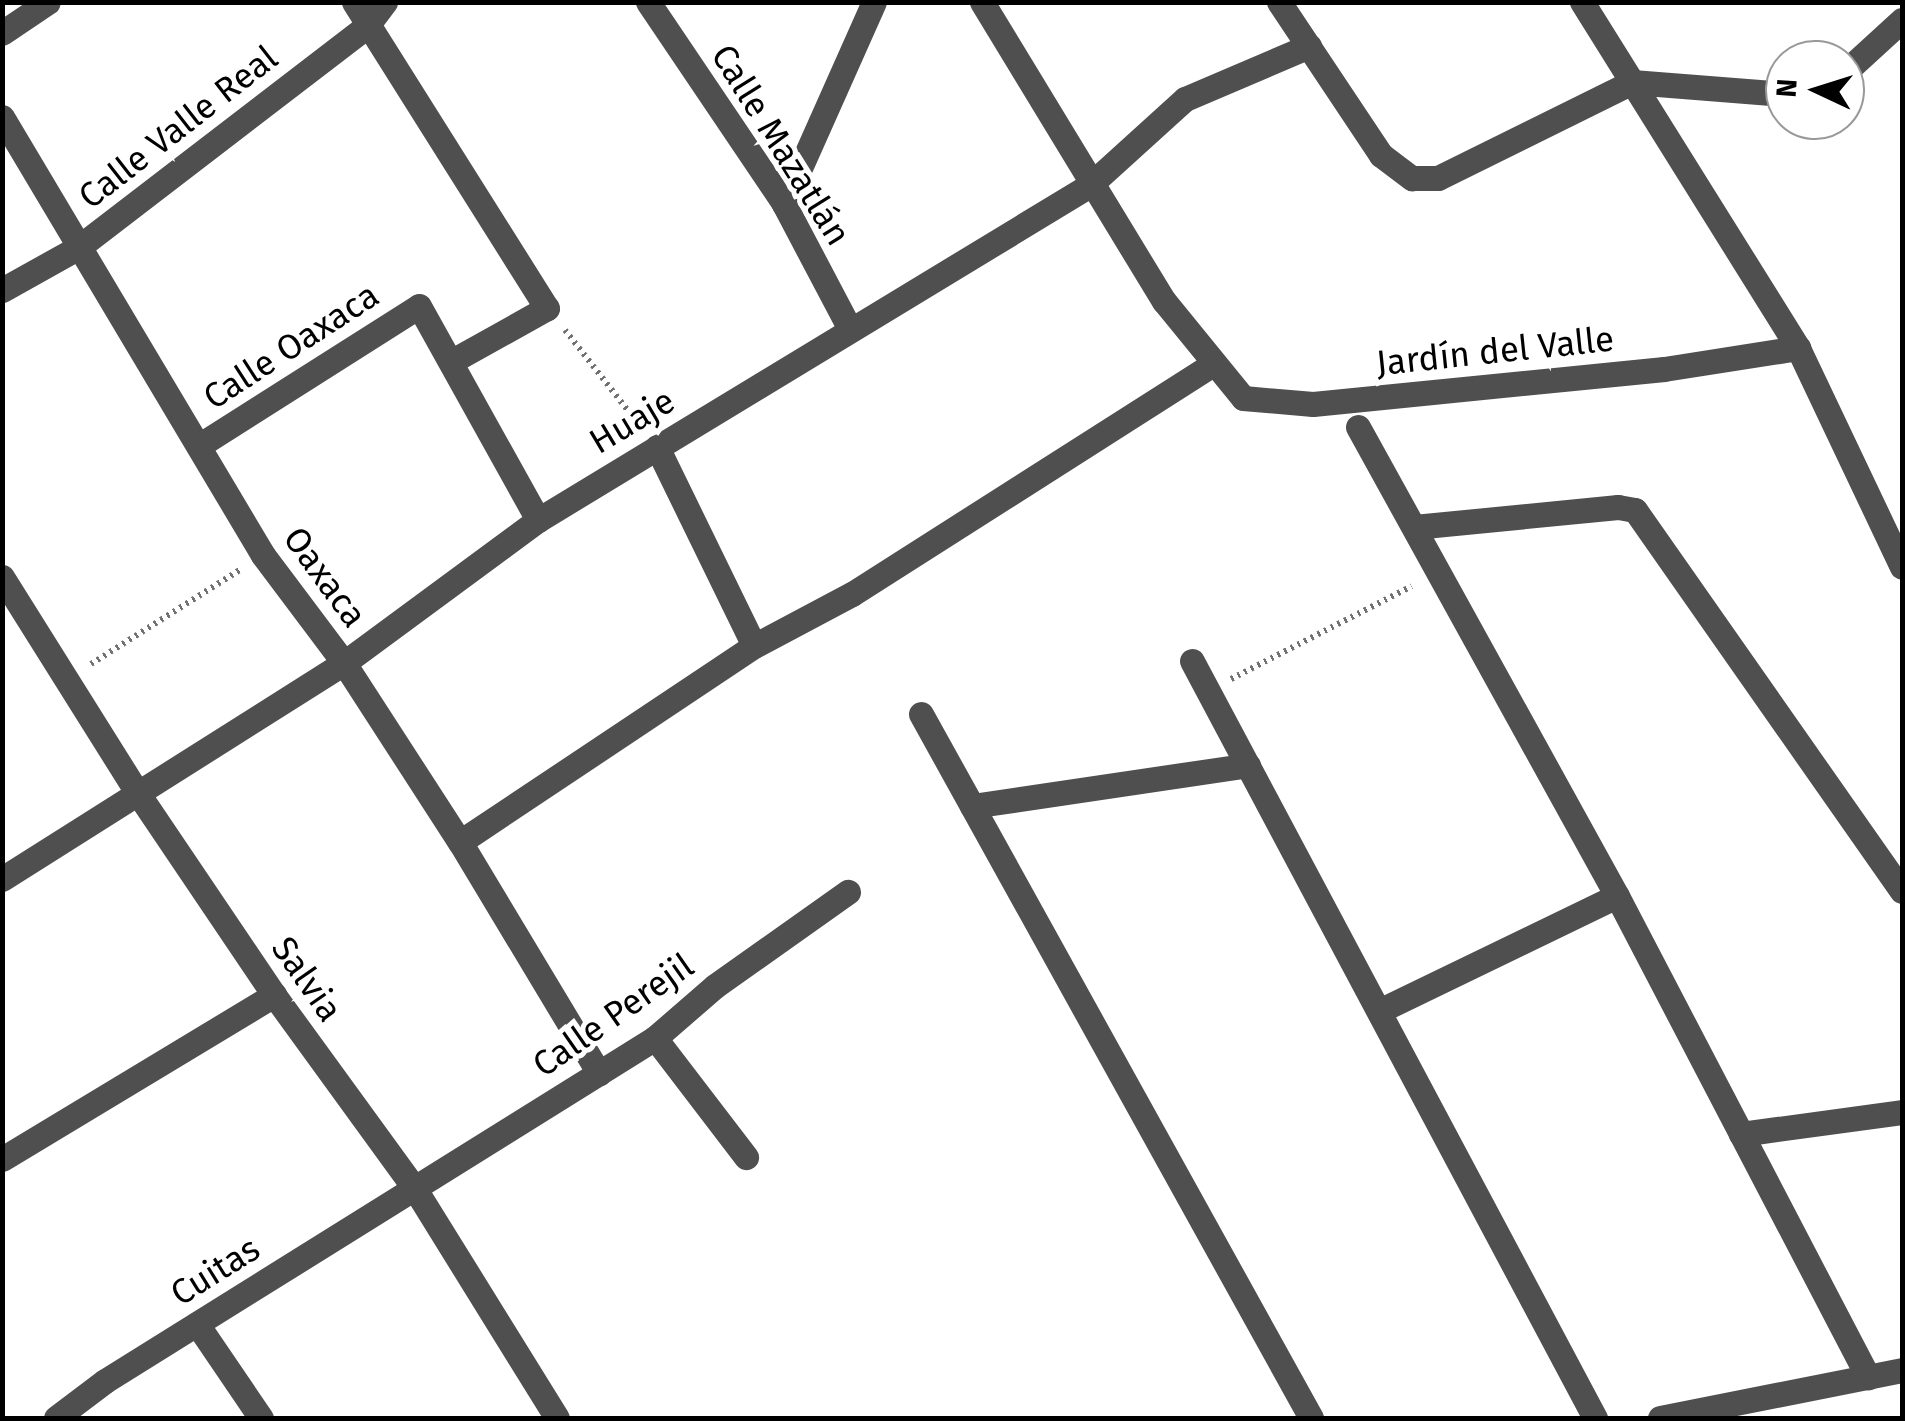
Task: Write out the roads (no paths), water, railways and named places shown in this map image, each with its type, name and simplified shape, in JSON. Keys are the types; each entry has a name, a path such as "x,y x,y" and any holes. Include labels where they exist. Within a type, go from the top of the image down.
{"street":[{"path":"2,34 48,2"},
{"path":"354,2 547,308 452,362 538,520"},
{"name":"Calle Valle Real","path":"2,290 79,248 367,26 384,2"},
{"name":"Calle Mazatlán","path":"648,2 784,204 850,329"},
{"path":"784,204 874,2"},
{"name":"Jardín del Valle","path":"982,2 1164,301 1243,398 1313,404 1664,369 1798,348"},
{"path":"1279,2 1382,155 1412,178 1438,178 1632,82 1765,92"},
{"path":"1582,2 1798,348 1902,567"},
{"path":"1865,54 1902,20"},
{"name":"Huaje","path":"2,879 344,664 538,520 1090,185 1185,99 1309,46"},
{"name":"Oaxaca","path":"2,118 263,555 344,664 460,842 599,1073"},
{"name":"Calle Oaxaca","path":"200,445 418,306 452,362"},
{"path":"460,842 754,646 852,594 1214,363"},
{"path":"1358,427 1617,896 1868,1377"},
{"path":"656,447 754,646"},
{"path":"1414,527 1618,506 1635,510 1902,890"},
{"name":"Salvia","path":"2,577 69,678 137,792 274,995 415,1190 556,1418"},
{"path":"1192,661 1595,1418"},
{"path":"921,714 1311,1418"},
{"path":"972,806 1248,765"},
{"name":"Calle Perejil","path":"415,1190 655,1038 715,986 848,892"},
{"path":"1379,1012 1617,896"},
{"path":"2,1159 274,995"},
{"path":"655,1038 746,1157"},
{"path":"1741,1134 1902,1112"},
{"name":"Cuitas","path":"56,1418 105,1380 415,1190"},
{"path":"197,1324 261,1418"},
{"path":"1660,1418 1902,1370"}]}
